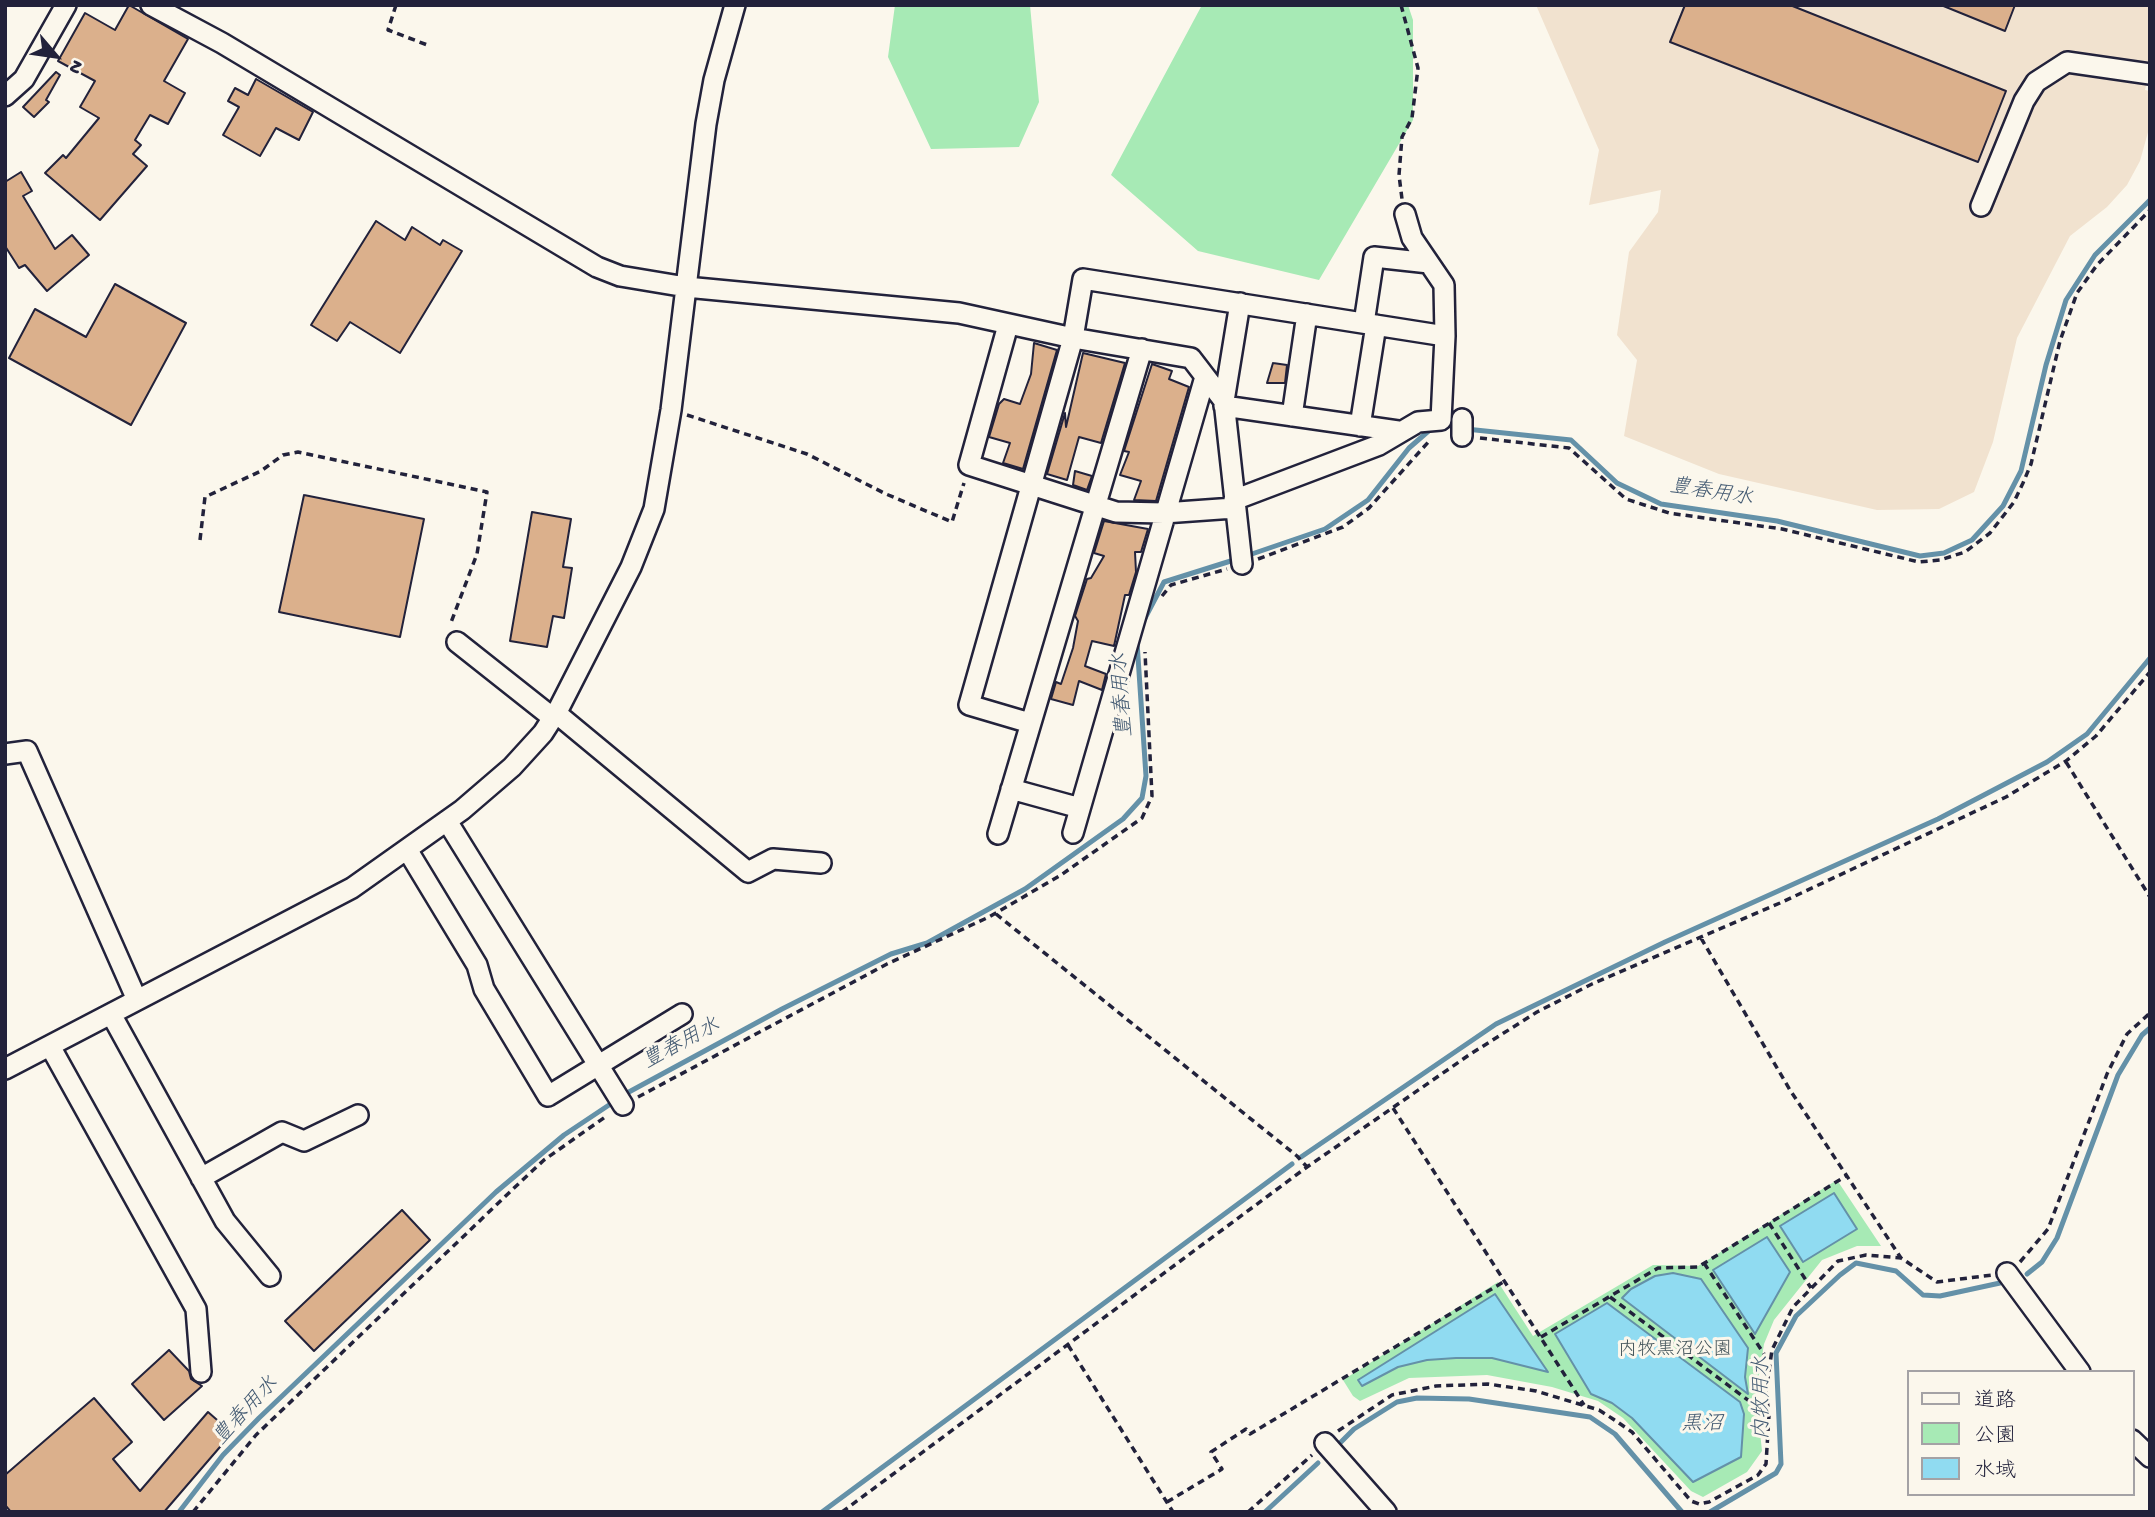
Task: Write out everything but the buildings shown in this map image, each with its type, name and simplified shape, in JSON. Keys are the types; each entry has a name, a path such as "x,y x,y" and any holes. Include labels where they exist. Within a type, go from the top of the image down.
{"street":[{"path":"5,96 24,79 66,5"},
{"path":"151,5 222,43 597,267 620,276 686,287 959,313 1073,338 1191,358 1224,403 1398,431"},
{"path":"5,1069 352,888 408,851 512,767 554,715 645,536 661,482 706,124 714,80 735,5"},
{"path":"1981,206 2024,101 2036,82 2067,62 2149,74"},
{"path":"1008,325 969,465 1116,512 1164,513 1234,504 1379,445 1398,431 1418,422 1441,420 1445,336 1444,285 1412,238 1405,215"},
{"path":"1360,426 1374,257 1429,263"},
{"path":"1030,723 969,705 1073,338 1083,279 1445,336"},
{"path":"1240,303 1224,403 1240,555"},
{"path":"1292,416 1307,314"},
{"path":"999,834 1142,349"},
{"path":"1073,833 1205,377"},
{"path":"457,642 554,715 748,872 773,859 821,863"},
{"path":"5,754 27,751 137,1000"},
{"path":"1011,789 1080,808"},
{"path":"447,821 620,1100"},
{"path":"408,851 477,965 484,989 548,1096 682,1014"},
{"path":"111,1014 225,1221 270,1276"},
{"path":"50,1046 196,1309 201,1372"},
{"path":"201,1178 282,1132 304,1141 358,1115"},
{"path":"2007,1273 2079,1370"},
{"path":"2134,1442 2150,1457"},
{"path":"1325,1443 1386,1512"}],"path":[{"path":"396,5 388,30 430,47"},
{"path":"1401,5 1418,68 1412,118 1402,137 1399,175 1405,215"},
{"path":"1160,599 1171,585 1240,555 1343,527 1368,508 1428,440 1462,428 1569,448 1610,488 1647,508 1782,529 1919,562 1940,561 1965,552 1990,533 2014,502 2031,464 2070,307 2097,265 2150,210"},
{"path":"671,411 807,454 886,494 952,522 969,465"},
{"path":"200,540 205,497 261,471 283,455 298,452 487,492 477,554 446,634 457,642"},
{"path":"193,1512 256,1435 544,1160 620,1100 887,964 996,914 1061,875 1142,818 1152,796 1143,640"},
{"path":"842,1512 1307,1167 1538,1012 1592,984 1701,938 2007,797 2066,761 2096,736 2150,673"},
{"path":"2066,761 2150,897"},
{"path":"996,914 1297,1156 1307,1167"},
{"path":"1701,938 1790,1090 1901,1258 1937,1282 2007,1273 2027,1255 2048,1229 2107,1074 2127,1034 2150,1013"},
{"path":"1393,1108 1585,1407"},
{"path":"1541,1337 1658,1268 1698,1266 1846,1176"},
{"path":"1769,1223 1811,1288"},
{"path":"1248,1512 1347,1422 1392,1395 1436,1386 1488,1384 1536,1391 1599,1410 1632,1432 1691,1501 1699,1504 1758,1475 1766,1464 1769,1415 1766,1392 1772,1350 1793,1307 1838,1261 1866,1255 1901,1258"},
{"path":"1704,1262 1770,1363"},
{"path":"1167,1502 1222,1469 1211,1452 1246,1429 1250,1434 1505,1281"},
{"path":"1611,1297 1769,1415"},
{"path":"1068,1345 1173,1512"}],"shaded area":[{"path":"1536,5 2150,5 2150,67 2145,90 2150,91 2150,125 2140,161 2127,185 2107,207 2070,236 2017,338 1993,442 1974,492 1939,509 1877,510 1719,474 1624,436 1637,360 1617,335 1629,252 1658,212 1661,190 1589,205 1599,150"}],"green space":[{"path":"895,5 1030,5 1039,102 1019,147 931,149 888,57"},
{"path":"1202,5 1408,5 1413,20 1413,120 1319,280 1198,251 1111,175"},
{"name":"内牧黒沼公園","path":"1837,1180 1881,1246 1857,1246 1822,1260 1774,1320 1764,1344 1756,1393 1762,1451 1747,1472 1703,1497 1691,1491 1623,1418 1598,1401 1552,1387 1487,1375 1409,1378 1360,1401 1353,1396 1343,1380 1498,1282 1533,1336 1653,1265 1698,1266"}],"water":[{"path":"1834,1193 1857,1229 1803,1262 1780,1226"},
{"path":"1767,1237 1790,1272 1755,1334 1713,1270"},
{"name":"黒沼","path":"1673,1273 1701,1279 1748,1348 1745,1377 1748,1394 1622,1298 1631,1289 1655,1276"},
{"path":"1495,1294 1548,1372 1492,1358 1456,1358 1427,1360 1398,1367 1362,1386 1358,1380"},
{"name":"黒沼","path":"1607,1303 1740,1402 1744,1414 1741,1457 1693,1482 1632,1418 1612,1403 1591,1394 1555,1334"}],"waterway":[{"name":"豊春用水","path":"1466,429 1571,440 1617,483 1661,504 1777,521 1920,556 1944,553 1972,540 2003,506 2021,471 2046,365 2066,300 2095,255 2150,200"},
{"name":"豊春用水","path":"1246,556 1325,529 1368,500 1409,448 1432,428"},
{"name":"豊春用水","path":"1144,620 1164,582 1237,559"},
{"name":"豊春用水","path":"179,1512 223,1455 259,1418 496,1192 564,1135 627,1093 782,1009 891,954 927,943 1025,889 1123,819 1142,798 1146,776 1137,642"},
{"path":"1301,1157 1496,1024 1665,942 1938,819 2047,762 2087,734 2150,658"},
{"name":"内牧用水","path":"2027,1274 2042,1262 2057,1238 2118,1075 2142,1035 2150,1028"},
{"path":"822,1512 1292,1164"},
{"name":"内牧用水","path":"1710,1512 1776,1473 1781,1464 1776,1353 1796,1316 1840,1275 1856,1263 1896,1271 1923,1295 1940,1296 2000,1283"},
{"name":"内牧用水","path":"1340,1443 1354,1429 1397,1402 1417,1398 1469,1399 1590,1417 1615,1434 1682,1512"},
{"name":"内牧用水","path":"1265,1512 1318,1463"}]}
